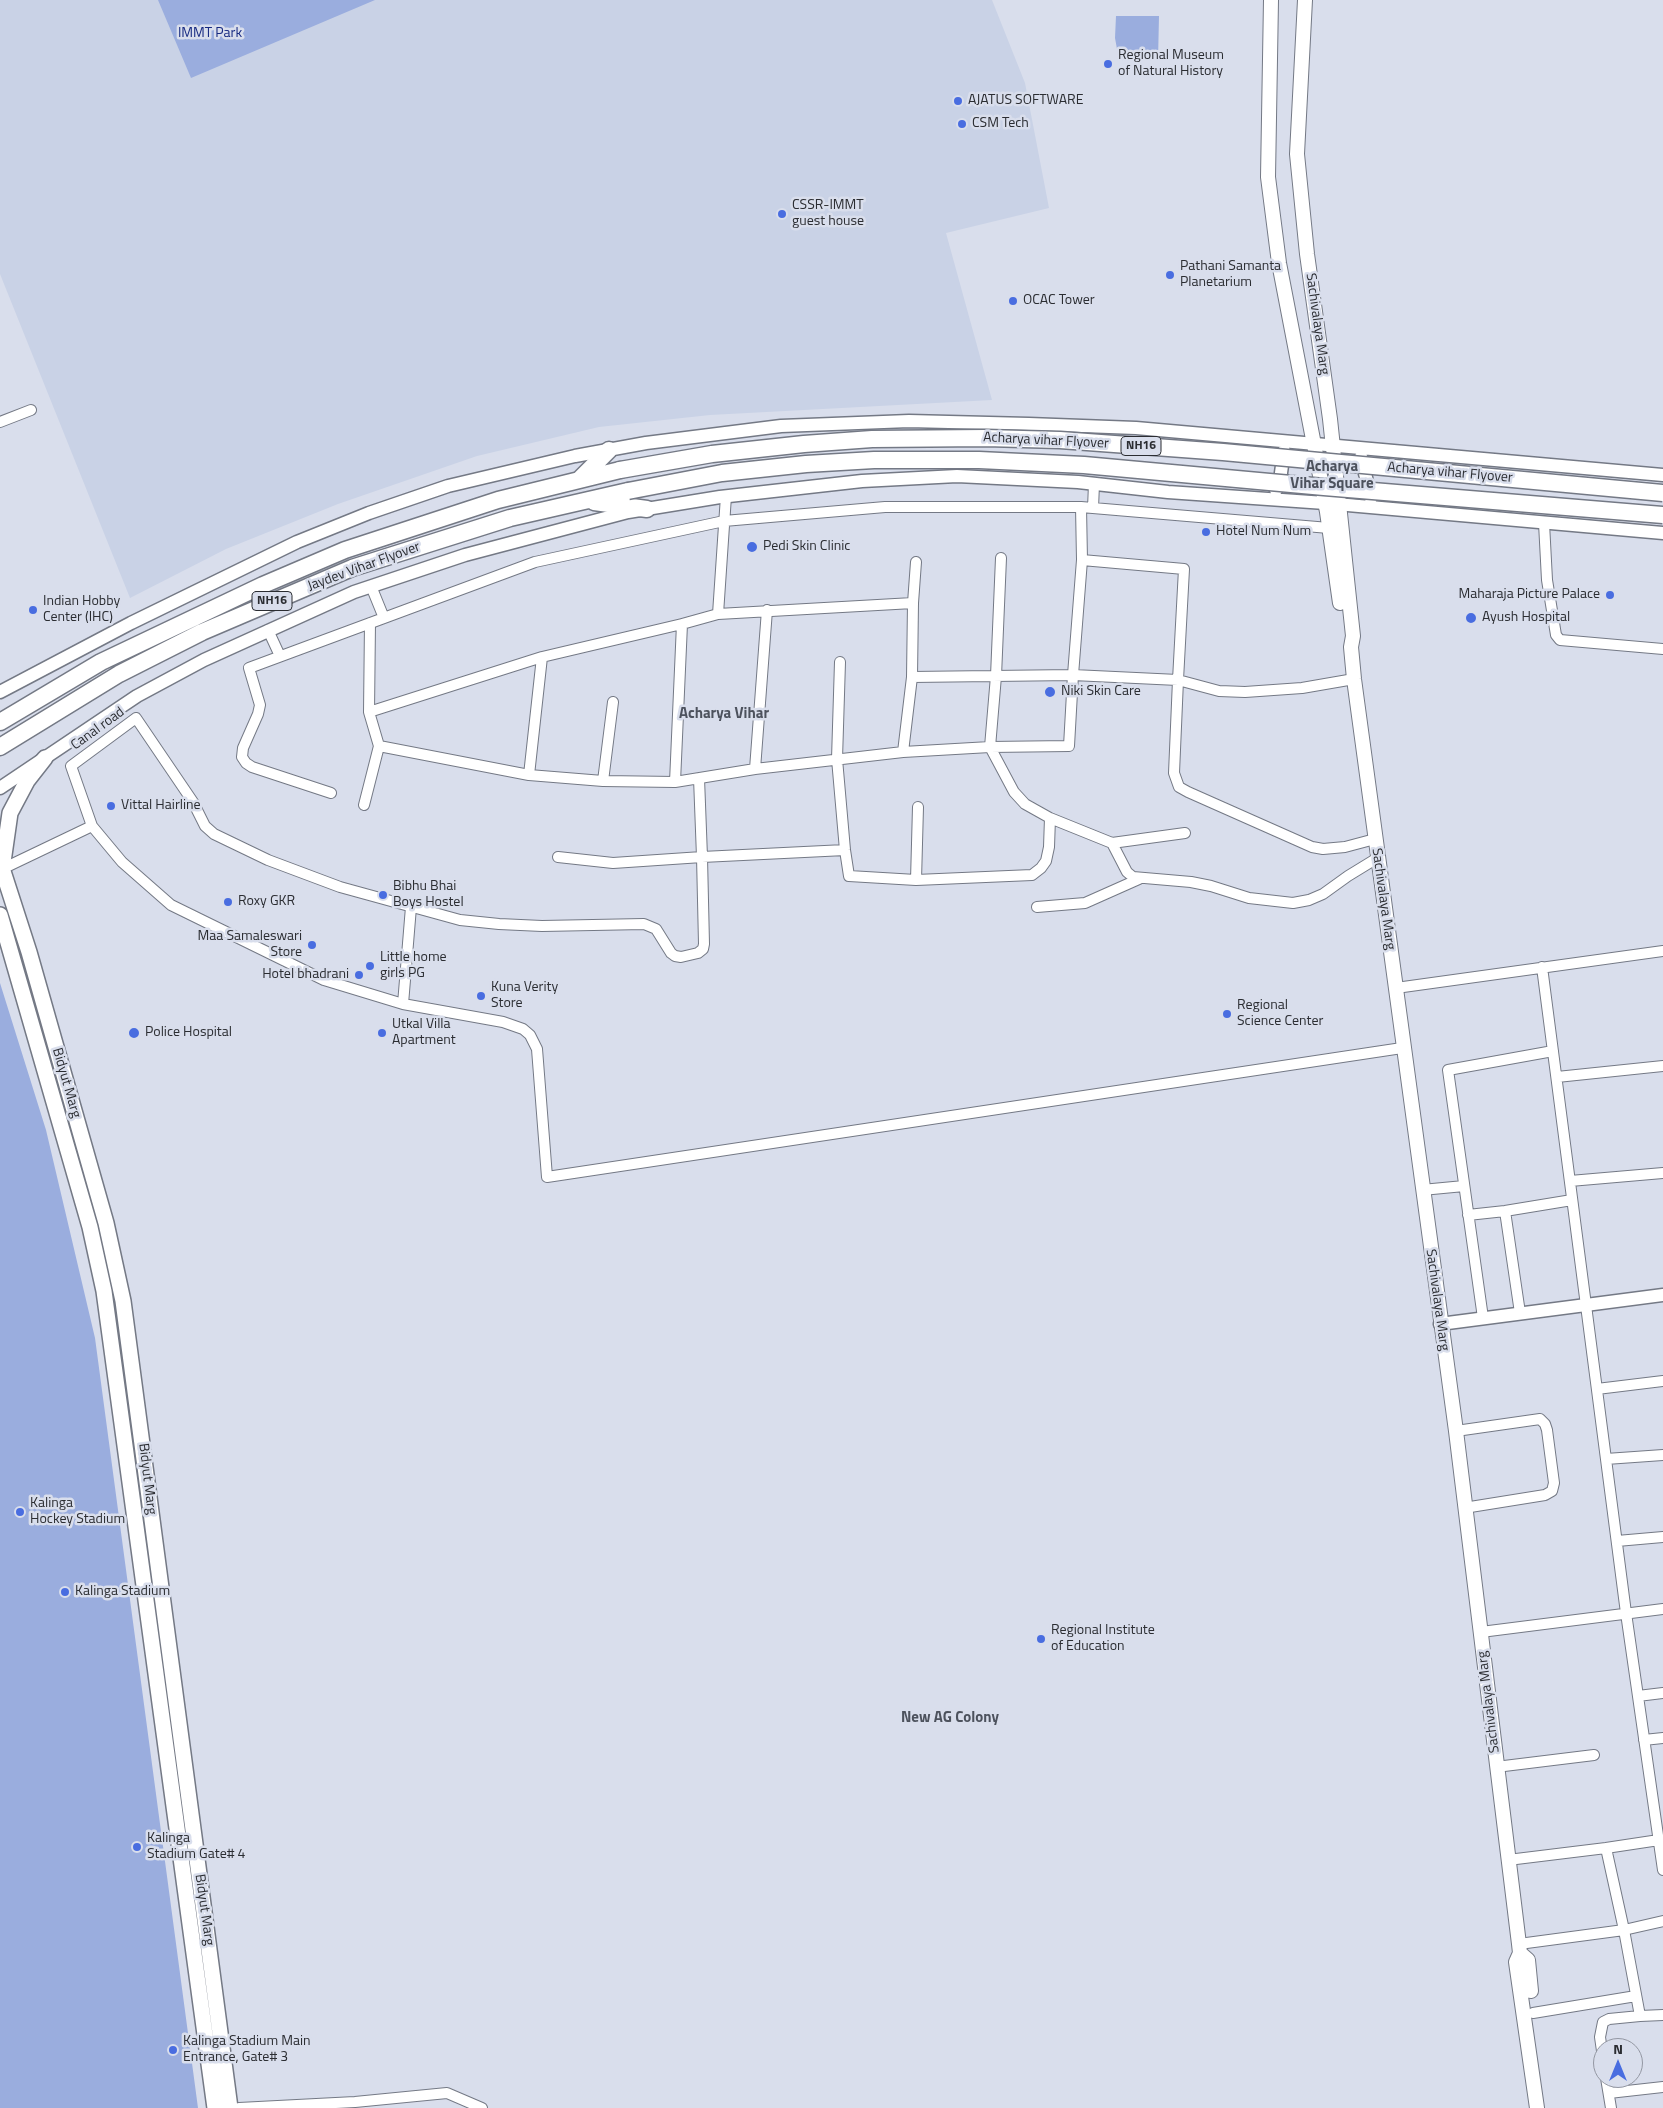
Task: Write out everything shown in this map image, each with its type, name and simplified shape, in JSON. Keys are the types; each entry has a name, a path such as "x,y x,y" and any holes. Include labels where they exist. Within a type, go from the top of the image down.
{"highway":[{"name":"Acharya vihar Flyover","path":"580,479 712,454 804,444 872,439 986,438 1060,440 1223,452 1663,493"},
{"path":"580,479 608,450"},
{"name":"Acharya vihar Flyover","path":"582,501 722,473 806,464 874,460 970,460 1084,465 1324,487 1663,514"},
{"name":"Jaydev Vihar Flyover","path":"0,722 101,662 263,584 336,554 489,503 580,479"},
{"path":"582,501 647,509"},
{"name":"Jaydev Vihar Flyover","path":"0,747 119,674 202,632 271,602 352,568 510,518 582,501"}],"main road":[{"name":"Sachivalaya Marg","path":"1271,0 1268,177 1279,263 1325,503 1346,639 1351,647"},
{"name":"Sachivalaya Marg","path":"1305,0 1297,154 1307,254 1340,505 1353,636 1351,647 1354,679 1379,857 1402,1048 1456,1431 1464,1508 1520,1949 1516,1962 1537,2108"},
{"path":"1,866 10,813 27,781 45,758"},
{"name":"Bidyut Marg","path":"1,866 29,952 101,1204 123,1301 230,2108"},
{"name":"Bidyut Marg","path":"0,915 90,1227 103,1283 215,2108"},
{"name":"Sachivalaya Marg","path":"1520,1949 1528,1960 1533,2013 1547,2108"}],"street":[{"path":"0,422 31,410"},
{"path":"0,692 131,623 306,538 369,513 448,486 646,443 781,426 909,421 1136,428 1333,444 1359,448 1663,475"},
{"path":"1261,498 1271,494 1277,488 1284,455 1284,441"},
{"path":"1359,448 1370,497 1376,509"},
{"path":"0,788 137,696 204,660 370,586 464,555 628,512 726,496 862,481 957,476 1094,484 1663,533"},
{"path":"1092,508 1094,484"},
{"path":"718,614 726,496"},
{"path":"331,793 252,767 242,757 243,748 260,705 249,668 535,562 724,520 886,507 1081,507 1329,528"},
{"path":"379,746 529,775 603,781 675,782 755,769 903,752 990,747 1069,746 1072,675 1082,560 1081,507"},
{"path":"1544,523 1547,580 1556,635 1560,640 1663,650"},
{"path":"1001,558 996,676 990,747 1014,792 1025,804 1050,818 1112,843 1185,833"},
{"path":"1082,560 1184,569 1174,774 1179,787 1312,847 1323,849 1345,847 1375,839"},
{"path":"903,752 912,677 913,603 916,562"},
{"path":"370,586 384,618"},
{"path":"369,712 542,657 607,643 718,614 913,603"},
{"path":"755,769 767,610"},
{"path":"364,805 379,746 369,712 370,623"},
{"path":"675,782 682,624"},
{"path":"268,630 280,656"},
{"path":"529,775 542,657"},
{"path":"840,662 837,760 849,876 916,880 1032,875 1046,861 1049,847 1050,818"},
{"path":"912,677 1072,675 1178,680 1219,691 1245,692 1302,688 1354,679"},
{"path":"603,781 613,702"},
{"name":"Canal road","path":"92,826 77,778 71,766 136,718 193,802 205,826 214,834 268,860 313,877 411,908"},
{"path":"403,1004 411,908 460,920 499,924 542,926 644,924 656,929 671,953 681,957 698,953 703,949 704,944 699,778"},
{"path":"916,880 918,807"},
{"path":"1,866 92,826 122,862 172,905 324,980 403,1004 503,1022 522,1029 530,1035 537,1048 547,1177 1402,1048"},
{"path":"1112,843 1127,872 1139,879 1191,882 1249,898 1293,903 1309,900 1323,894 1379,857"},
{"path":"558,857 613,862 845,850"},
{"path":"1037,907 1085,903 1139,879"},
{"path":"1396,988 1663,951"},
{"path":"1542,967 1626,1613 1644,1740 1658,1806 1663,1870"},
{"path":"1483,1318 1448,1070 1553,1051"},
{"path":"1556,1077 1663,1066"},
{"path":"1570,1181 1663,1174"},
{"path":"1422,1190 1464,1186"},
{"path":"1468,1215 1572,1200"},
{"path":"1504,1211 1520,1313"},
{"path":"1440,1324 1663,1295"},
{"path":"1597,1389 1663,1381"},
{"path":"1456,1431 1540,1419 1545,1424 1547,1430 1554,1483 1552,1491 1545,1495 1464,1508"},
{"path":"1606,1459 1663,1455"},
{"path":"1617,1541 1663,1537"},
{"path":"1481,1632 1663,1609"},
{"path":"1638,1696 1663,1693"},
{"path":"1644,1740 1663,1738"},
{"path":"1496,1767 1594,1755"},
{"path":"1508,1860 1606,1848 1660,1845"},
{"path":"1606,1848 1640,2016"},
{"path":"1520,1949 1663,1921"},
{"path":"1533,2013 1636,1996"},
{"path":"1600,2038 1603,2022 1609,2019 1663,2015"},
{"path":"1609,2093 1663,2086"},
{"path":"1608,2088 1611,2108"},
{"path":"239,2108 355,2105 447,2093 482,2108"}],"shaded area":[{"path":"0,0 992,0 1025,83 1049,208 946,233 992,400 710,415 599,427 477,456 338,504 226,549 130,598 0,274"}],"green space":[{"name":"IMMT Park","path":"158,0 375,0 191,78"},
{"path":"1116,16 1159,16 1158,61 1119,60 1115,38"},
{"name":"Kalinga Stadium","path":"0,983 46,1130 95,1338 198,2108 0,2108"}],"place":[{"name":"Regional Museum of Natural History","path":"1108,64"},
{"name":"AJATUS SOFTWARE","path":"958,101"},
{"name":"CSM Tech","path":"962,124"},
{"name":"CSSR-IMMT guest house","path":"782,214"},
{"name":"Pathani Samanta Planetarium","path":"1170,275"},
{"name":"OCAC Tower","path":"1013,301"},
{"name":"Hotel Num Num","path":"1206,532"},
{"name":"Pedi Skin Clinic","path":"752,547"},
{"name":"Maharaja Picture Palace","path":"1610,595"},
{"name":"Indian Hobby Center (IHC)","path":"33,610"},
{"name":"Ayush Hospital","path":"1471,618"},
{"name":"Niki Skin Care","path":"1050,692"},
{"name":"Vittal Hairline","path":"111,806"},
{"name":"Bibhu Bhai Boys Hostel","path":"383,895"},
{"name":"Roxy GKR","path":"228,902"},
{"name":"Maa Samaleswari Store","path":"312,945"},
{"name":"Little home girls PG","path":"370,966"},
{"name":"Hotel bhadrani","path":"359,975"},
{"name":"Kuna Verity Store","path":"481,996"},
{"name":"Regional Science Center","path":"1227,1014"},
{"name":"Police Hospital","path":"134,1033"},
{"name":"Utkal Villa Apartment","path":"382,1033"},
{"name":"Kalinga Hockey Stadium","path":"20,1512"},
{"name":"Kalinga Stadium","path":"65,1592"},
{"name":"Regional Institute of Education","path":"1041,1639"},
{"name":"Kalinga Stadium Gate# 4","path":"137,1847"},
{"name":"Kalinga Stadium Main Entrance, Gate# 3","path":"173,2050"}],"district":[{"name":"Acharya Vihar Square","path":"1332,476"},
{"name":"Acharya Vihar","path":"724,714"},
{"name":"New AG Colony","path":"950,1718"}]}
